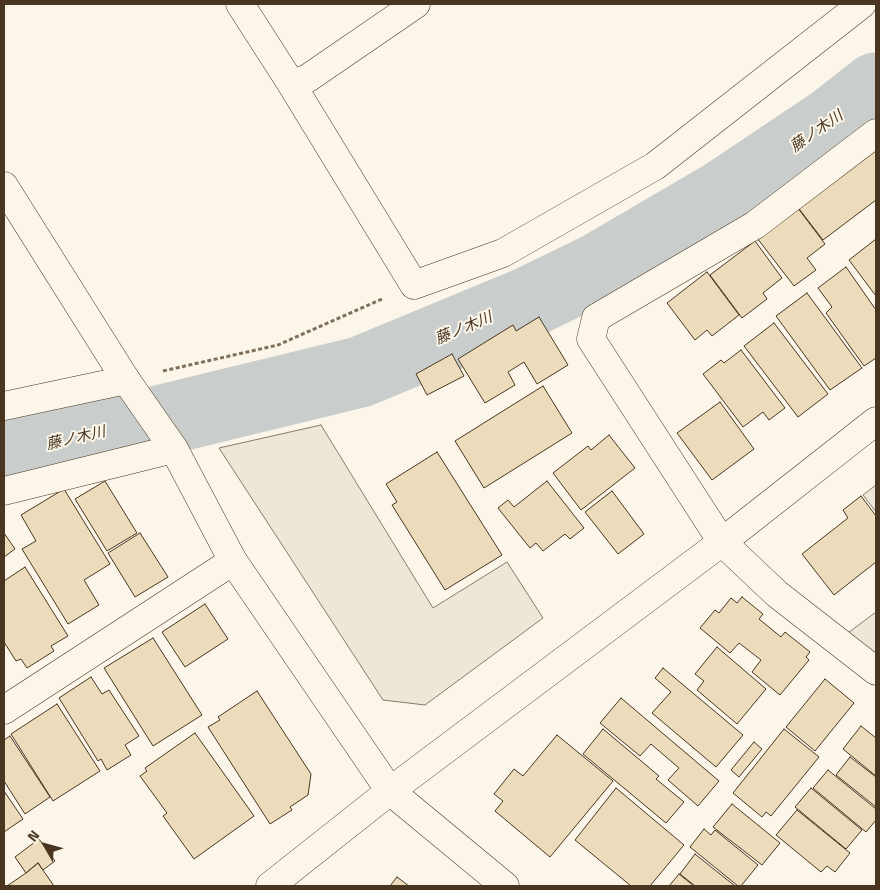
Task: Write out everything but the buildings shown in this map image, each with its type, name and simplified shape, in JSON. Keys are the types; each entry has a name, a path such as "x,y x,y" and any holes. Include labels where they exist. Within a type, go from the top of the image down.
{"street":[{"path":"240,4 292,85 414,285 503,253 655,166 862,4"},
{"path":"292,85 308,78 416,4"},
{"path":"876,133 755,225 596,318 591,339 722,542 777,594 876,670"},
{"path":"4,186 126,380 174,449 233,561 390,791 504,886"},
{"path":"4,406 126,380"},
{"path":"270,886 390,791 722,542 876,421"},
{"path":"4,491 174,449"},
{"path":"4,710 233,561"}],"path":[{"path":"126,380 278,345 414,285"}],"shaded area":[{"path":"321,425 433,608 507,562 543,618 425,705 383,700 219,448"},
{"path":"876,485 876,512 863,495"},
{"path":"876,612 876,656 848,633"}],"waterway":[{"name":"藤ノ木川","path":"4,456 105,434 360,372 529,302 599,268 722,196 834,121 876,88"}]}
